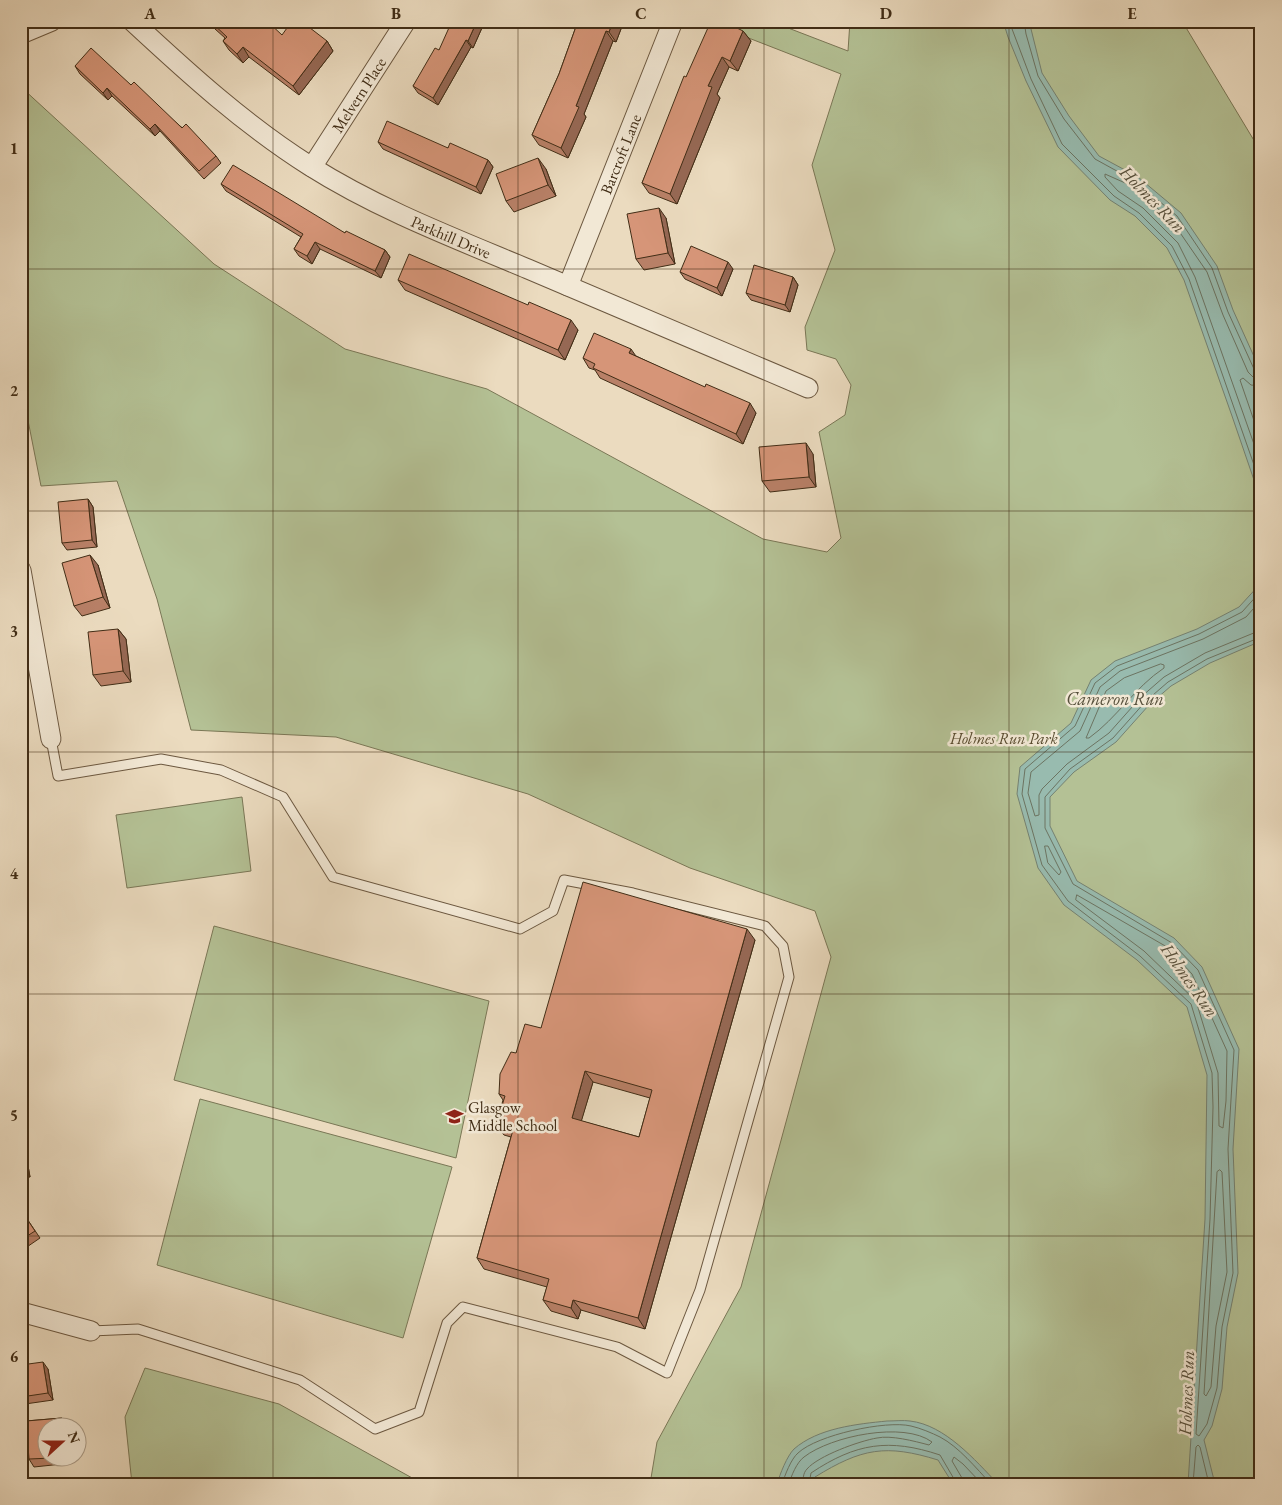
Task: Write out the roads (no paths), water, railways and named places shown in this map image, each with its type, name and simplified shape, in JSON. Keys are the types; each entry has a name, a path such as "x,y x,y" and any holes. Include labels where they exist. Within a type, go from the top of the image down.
{"street":[{"path":"21,34 52,21"},
{"name":"Parkhill Drive","path":"132,21 198,83 255,128 312,167 352,190 421,224 808,388"},
{"name":"Melvern Place","path":"312,167 406,21"},
{"name":"Barcroft Lane","path":"568,286 673,21"},
{"path":"21,570 51,739"},
{"path":"21,1312 91,1331"}],"lane":[{"path":"51,739 58,776 161,759 220,770 283,797 333,877 520,929 553,911 564,880 633,893 765,926 783,946 788,977 700,1290 668,1373 617,1347 463,1307 447,1323 418,1412 375,1428 300,1380 138,1329 91,1331"}],"water":[{"name":"Holmes Run","path":"1003,21 1029,21 1042,73 1069,116 1099,156 1138,177 1181,213 1217,266 1233,310 1261,372 1261,516 1255,483 1184,280 1167,248 1135,216 1110,200 1058,147 1026,81"},
{"name":"Cameron Run","path":"1261,583 1261,641 1210,663 1171,686 1149,705 1116,742 1074,772 1050,797 1050,826 1077,881 1174,938 1202,967 1239,1049 1233,1149 1238,1273 1227,1327 1222,1389 1212,1426 1204,1440 1215,1484 1188,1484 1205,1219 1207,1075 1187,1007 1137,960 1064,905 1038,868 1017,794 1020,767 1071,723 1091,680 1115,661 1197,629 1239,607"},
{"path":"887,1421 910,1421 935,1429 958,1445 998,1484 953,1484 938,1460 920,1455 889,1451 861,1455 847,1460 815,1477 814,1484 777,1484 782,1470 794,1449 814,1436 838,1428"}],"place":[{"name":"Glasgow Middle School","path":"454,1116"}],"park label":[{"name":"Holmes Run Park","path":"1004,738"}]}
